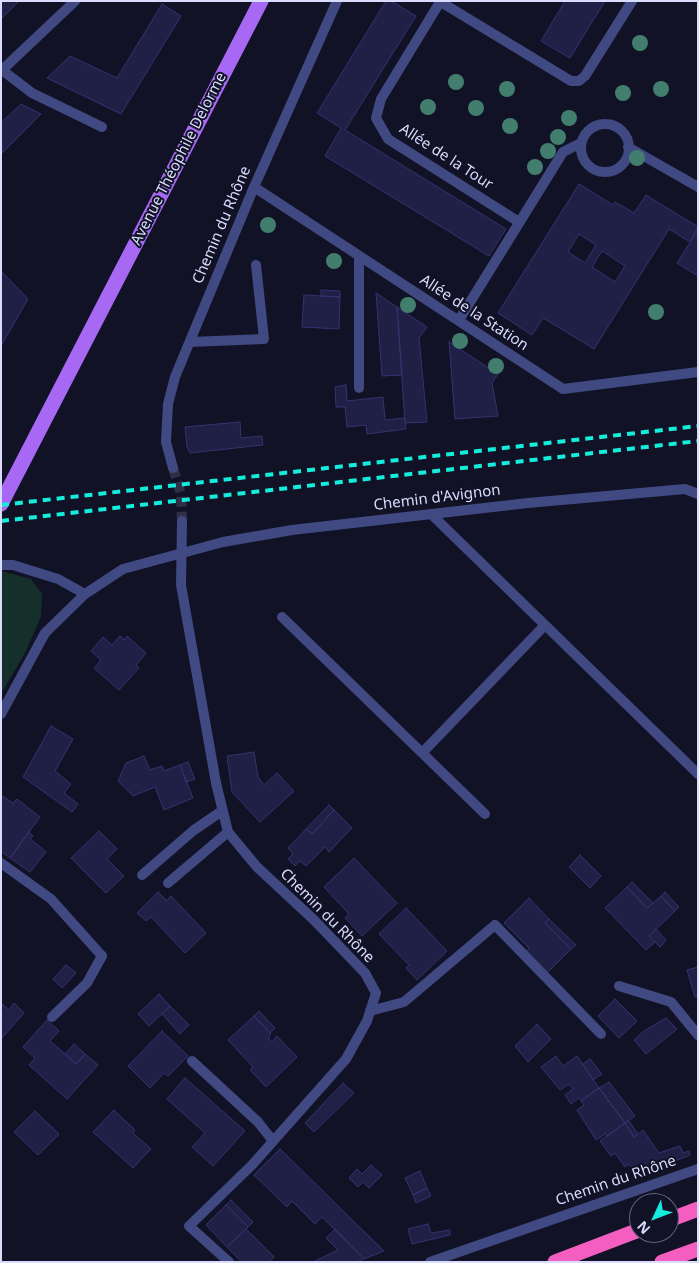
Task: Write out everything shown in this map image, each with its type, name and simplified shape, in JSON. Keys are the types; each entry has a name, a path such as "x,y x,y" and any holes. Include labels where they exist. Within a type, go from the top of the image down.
{"highway":[{"path":"679,1216 698,1209"},
{"path":"555,1262 629,1234"},
{"path":"662,1262 698,1249"}],"main road":[{"name":"Avenue Théophile Delorme","path":"1,504 261,1"}],"street":[{"path":"75,1 2,70 32,93 102,127"},
{"name":"Chemin du Rhône","path":"173,468 166,442 168,404 190,342 254,187 337,1"},
{"path":"440,2 571,81 579,81 585,76 632,1"},
{"name":"Allée de la Tour","path":"440,2 381,99 376,118 388,139 519,222"},
{"path":"610,125 623,133 628,147 624,163 610,172 602,172 588,165 581,151 581,143 589,130 596,126 610,125"},
{"path":"458,320 563,152 581,143"},
{"path":"628,147 698,188"},
{"name":"Allée de la Station","path":"254,187 563,389 698,372"},
{"path":"359,256 359,388"},
{"path":"190,342 264,339 256,266"},
{"name":"Chemin d'Avignon","path":"1,714 45,633 84,594 123,569 223,542 292,530 685,489 698,494"},
{"path":"431,514 698,774"},
{"name":"Chemin du Rhône","path":"182,521 181,585 222,811 228,832 257,867 313,919 365,973 376,993 370,1011 346,1059 252,1165 189,1226 229,1262"},
{"path":"1,565 13,565 58,578 84,594"},
{"path":"282,617 485,814"},
{"path":"423,752 546,625"},
{"path":"142,874 194,830 222,811"},
{"path":"168,883 228,832"},
{"path":"1,863 51,900 102,956 87,983 52,1017"},
{"path":"370,1011 404,1002 496,924 601,1034"},
{"path":"619,986 671,1002 698,1034"},
{"path":"192,1061 258,1122 273,1141"},
{"name":"Chemin du Rhône","path":"430,1262 698,1169"}],"green space":[{"path":"1,571 31,579 42,594 41,617 25,653 1,694"}],"building":[{"path":"1,1 19,1 1,19"},
{"path":"386,1 391,1 416,16 345,130 506,229 489,256 325,156 341,128 317,113"},
{"path":"565,1 605,1 570,58 541,41"},
{"path":"162,4 181,16 121,114 47,78 70,56 117,78"},
{"path":"21,104 41,114 2,153 1,123"},
{"path":"579,184 613,205 615,202 634,213 646,195 698,227 690,242 669,229 594,349 543,318 532,335 498,313","holes":["579,234 596,245 585,263 568,252","602,251 625,266 615,282 592,267"]},
{"path":"698,230 698,276 677,263"},
{"path":"1,271 28,299 1,346"},
{"path":"321,290 340,291 340,297 321,296"},
{"path":"376,293 397,307 402,375 382,376"},
{"path":"304,295 340,297 339,329 302,327"},
{"path":"397,307 427,327 419,338 427,422 405,423"},
{"path":"449,342 498,374 492,383 498,416 455,419"},
{"path":"346,385 347,401 383,397 385,420 405,418 406,429 367,434 366,425 347,427 345,407 336,407 335,387"},
{"path":"240,422 241,438 262,436 263,445 190,453 187,447 185,427"},
{"path":"120,636 124,640 127,636 146,653 136,665 139,668 119,690 94,668 101,660 91,651 103,637 112,645"},
{"path":"51,726 73,739 55,771 71,784 64,793 78,804 72,812 23,777"},
{"path":"254,752 258,777 264,785 277,773 294,791 260,822 232,792 227,756"},
{"path":"144,756 150,770 162,766 164,771 180,765 193,798 164,810 155,787 133,796 118,781 126,763"},
{"path":"188,762 195,779 186,782 180,765"},
{"path":"1,795 13,803 17,799 40,817 10,858 1,851"},
{"path":"329,805 334,810 312,834 306,829"},
{"path":"334,810 352,828 329,852 325,847 306,866 300,861 295,866 288,859 293,854 288,848 306,829 312,834"},
{"path":"99,831 117,849 107,859 124,876 106,893 71,858"},
{"path":"29,832 33,836 30,839 46,852 30,872 10,858"},
{"path":"580,855 601,876 590,888 569,867"},
{"path":"354,858 397,903 362,936 345,918 349,914 324,887"},
{"path":"632,882 653,903 647,908 627,887"},
{"path":"627,887 647,908 661,896 675,911 649,936 655,942 646,950 605,908"},
{"path":"158,892 167,901 171,896 206,933 185,953 151,917 146,921 137,913"},
{"path":"665,892 679,907 675,911 661,896"},
{"path":"529,898 549,919 545,923 571,949 547,973 526,952 529,948 504,923"},
{"path":"406,908 447,951 417,980 406,968 409,965 379,934"},
{"path":"549,919 576,945 571,949 545,923"},
{"path":"656,929 666,940 660,947 649,936"},
{"path":"66,965 76,973 62,988 53,979"},
{"path":"698,967 698,996 695,997 687,970"},
{"path":"159,994 170,1006 149,1026 138,1014"},
{"path":"615,999 637,1021 619,1038 598,1016"},
{"path":"1,1003 9,1010 14,1003 24,1013 1,1039"},
{"path":"170,1006 189,1025 180,1034 162,1014"},
{"path":"259,1011 275,1028 270,1033 254,1016"},
{"path":"254,1016 271,1034 268,1038 272,1042 277,1036 297,1057 266,1087 250,1070 253,1067 228,1040"},
{"path":"666,1018 677,1029 646,1054 634,1040 644,1031"},
{"path":"47,1020 59,1031 50,1041 76,1064 85,1054 98,1065 67,1099 29,1065 35,1058 23,1047"},
{"path":"537,1024 551,1039 528,1062 515,1046"},
{"path":"162,1031 188,1056 168,1076 164,1073 150,1088 128,1066"},
{"path":"74,1044 85,1054 76,1064 65,1054"},
{"path":"556,1056 563,1066 577,1056 599,1088 581,1101 579,1098 571,1104 565,1095 573,1089 569,1084 560,1090 541,1067"},
{"path":"590,1059 602,1074 593,1080 583,1064"},
{"path":"185,1078 245,1131 213,1166 192,1147 205,1133 167,1099"},
{"path":"609,1082 635,1116 625,1123 599,1088"},
{"path":"343,1083 354,1093 314,1132 305,1123"},
{"path":"599,1088 625,1123 607,1136 605,1134 596,1140 577,1110 584,1105 581,1101"},
{"path":"114,1110 135,1130 133,1133 151,1149 133,1168 93,1132"},
{"path":"35,1111 59,1134 38,1155 14,1132"},
{"path":"629,1121 638,1134 634,1137 625,1123"},
{"path":"625,1123 634,1137 643,1130 659,1153 680,1146 683,1153 689,1151 690,1155 638,1176 628,1164 625,1167 615,1153 611,1156 600,1141"},
{"path":"280,1149 384,1251 364,1259 322,1217 315,1224 292,1201 287,1207 254,1175"},
{"path":"371,1165 382,1175 369,1188 363,1182 358,1187 349,1178 357,1169 362,1174"},
{"path":"420,1171 427,1188 413,1195 405,1178"},
{"path":"427,1188 431,1196 416,1203 413,1195"},
{"path":"231,1200 253,1222 248,1227 226,1205"},
{"path":"226,1205 248,1227 227,1247 206,1225"},
{"path":"428,1224 431,1233 450,1230 450,1235 412,1244 408,1229"},
{"path":"246,1229 274,1257 269,1262 242,1262 227,1247"},
{"path":"335,1229 364,1259 356,1262 313,1262 338,1250 326,1238"}],"tunnel":[{"path":"173,468 181,494 182,521"}],"railway":[{"path":"1,505 698,426"},
{"path":"1,521 698,441"}]}
